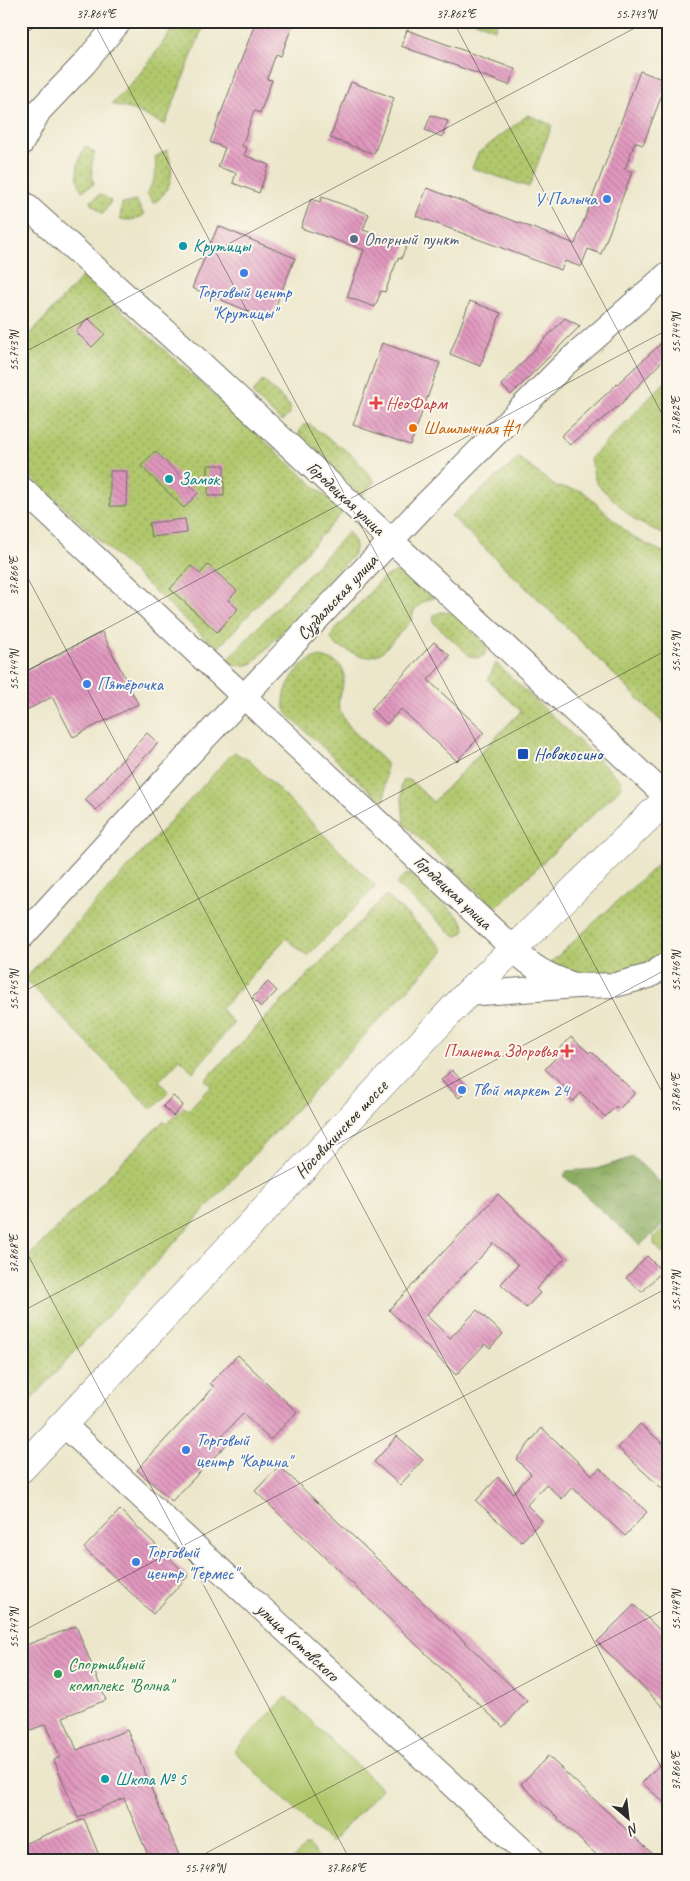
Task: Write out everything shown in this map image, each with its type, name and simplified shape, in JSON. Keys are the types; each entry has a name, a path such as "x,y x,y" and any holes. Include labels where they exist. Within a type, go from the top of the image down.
{"main road":[{"name":"Носовихинское шоссе","path":"21,1469 467,994 669,798"}],"street":[{"path":"21,144 39,111 120,21"},
{"path":"21,108 41,98 70,77"},
{"name":"Городецкая улица","path":"21,201 186,350 669,798"},
{"name":"Суздальская улица","path":"21,938 163,782 391,540 564,365 669,273"},
{"name":"Городецкая улица","path":"21,488 537,970 577,986"},
{"path":"615,985 649,976 669,963"},
{"path":"467,994 577,986 669,985"},
{"name":"улица Котовского","path":"63,1424 533,1860"}],"green space":[{"path":"177,21 205,21 165,125 136,111 112,104 147,65"},
{"path":"474,21 498,21 495,29"},
{"path":"528,115 552,125 529,187 472,168 478,153"},
{"path":"85,146 95,153 92,161 94,184 82,191 77,174 80,157"},
{"path":"167,150 171,166 171,180 165,192 154,204 147,193 155,176 155,157"},
{"path":"100,194 111,201 103,214 90,202"},
{"path":"136,200 144,215 132,220 120,219 122,203"},
{"path":"83,276 343,512 217,649 21,468 21,344"},
{"path":"669,378 669,537 636,521 596,483 590,459"},
{"path":"263,380 290,406 288,415 281,421 252,394"},
{"path":"308,424 351,454 375,481 361,496 299,439 303,425"},
{"path":"519,458 555,486 583,491 632,537 669,555 669,729 451,516"},
{"path":"348,532 354,542 354,554 253,663 240,666 227,660"},
{"path":"395,572 403,572 433,598 423,602 414,610 412,620 381,653 370,657 360,656 335,645 331,638 334,631 383,578"},
{"path":"441,612 454,613 485,643 487,649 484,656 477,658 470,656 433,622 434,615"},
{"path":"316,657 335,662 344,672 339,698 340,711 354,732 386,763 385,800 381,801 288,715 284,704 284,697 289,683 298,670"},
{"path":"496,663 621,781 622,787 495,908 404,824 401,786 404,780 410,780 433,802 521,711 488,680"},
{"path":"234,752 250,761 376,887 307,956 286,938 221,1009 234,1023 193,1072 180,1059 159,1081 169,1093 151,1109 25,979"},
{"path":"669,854 669,947 642,965 612,974 581,973 550,963"},
{"path":"406,874 411,874 461,919 465,928 464,932 458,936 453,935 396,884"},
{"path":"386,895 443,948 443,952 332,1070 21,1411 21,1264 163,1121 166,1124 184,1107 188,1110 211,1086 205,1080"},
{"path":"633,1157 669,1191 669,1220 640,1245 564,1176 567,1171 596,1169"},
{"path":"668,1224 669,1260 654,1244 654,1237"},
{"path":"286,1697 382,1789 330,1843 234,1751"},
{"path":"307,1845 322,1860 292,1860"}],"building":[{"path":"256,21 294,21 281,56 276,54 267,79 272,80 260,113 254,111 242,146 247,148 244,155 269,165 259,193 233,183 236,173 218,167 225,148 210,142"},
{"path":"407,30 515,69 509,85 401,46"},
{"path":"640,71 667,81 643,145 635,142 625,169 632,172 601,254 588,249 581,267 565,261 561,270 416,216 427,188 575,244"},
{"path":"351,82 394,98 374,154 330,138"},
{"path":"431,115 448,121 442,137 425,130"},
{"path":"322,197 369,214 363,230 392,240 394,237 408,242 401,259 398,258 385,292 381,291 375,307 347,297 364,250 301,228 311,199 320,202"},
{"name":"Торговый центр \"Крутицы\"","path":"218,226 295,258 270,320 192,288"},
{"path":"470,301 501,313 480,366 450,354"},
{"path":"88,318 105,334 92,347 76,332"},
{"path":"565,318 580,326 511,395 501,385"},
{"path":"669,336 669,354 621,404 570,445 561,436"},
{"path":"382,343 440,363 410,445 353,425"},
{"name":"Замок","path":"155,451 198,493 184,508 141,466"},
{"path":"208,465 224,465 224,496 208,496"},
{"path":"110,471 127,471 126,506 110,506"},
{"path":"185,519 187,533 151,537 149,523"},
{"path":"208,565 237,591 228,600 238,609 217,632 170,589 191,566 200,574"},
{"name":"Пятёрочка","path":"102,632 138,704 73,737 52,697 21,713 21,674"},
{"path":"434,642 450,656 428,680 484,732 457,761 401,709 387,724 371,709"},
{"path":"147,733 158,743 96,810 85,800"},
{"path":"268,982 277,991 261,1007 252,998"},
{"path":"571,1037 589,1053 591,1051 635,1093 619,1109 616,1106 605,1117 581,1093 573,1101 561,1089 563,1086 545,1069 562,1051 560,1049"},
{"path":"452,1070 469,1088 459,1098 441,1080"},
{"path":"173,1096 183,1105 173,1116 163,1106"},
{"path":"498,1194 565,1258 536,1289 540,1293 526,1308 501,1284 518,1265 494,1243 426,1315 450,1338 477,1310 503,1334 490,1348 485,1344 456,1375 389,1310"},
{"path":"647,1256 662,1271 642,1292 626,1278"},
{"path":"238,1355 297,1412 270,1440 243,1414 219,1439 226,1445 172,1501 137,1470 214,1387 210,1383"},
{"path":"640,1424 669,1448 669,1495 618,1448"},
{"path":"542,1428 592,1475 600,1468 647,1512 625,1536 572,1487 562,1499 546,1484 527,1505 542,1520 521,1542 476,1501 498,1477 513,1493 531,1474 516,1459"},
{"path":"397,1436 423,1460 400,1485 374,1462"},
{"path":"279,1466 527,1701 503,1727 255,1491"},
{"name":"Торговый центр \"Гермес\"","path":"120,1510 188,1576 153,1614 84,1548"},
{"path":"634,1605 669,1639 669,1713 597,1642"},
{"path":"76,1626 106,1700 63,1717 77,1750 127,1730 181,1860 150,1860 124,1798 78,1818 54,1760 60,1757 46,1724 21,1734 21,1647"},
{"path":"669,1755 669,1807 642,1783"},
{"path":"548,1756 659,1860 602,1860 521,1784"},
{"path":"84,1819 101,1860 21,1860 21,1845"}],"place":[{"name":"У Палыча","path":"607,199"},
{"name":"Опорный пункт","path":"354,239"},
{"name":"Крутицы","path":"183,246"},
{"name":"Торговый центр \"Крутицы\"","path":"244,273"},
{"name":"НеоФарм","path":"376,403"},
{"name":"Шашлычная #1","path":"413,428"},
{"name":"Замок","path":"169,479"},
{"name":"Пятёрочка","path":"87,684"},
{"name":"Новокосино","path":"523,754"},
{"name":"Планета Здоровья","path":"567,1051"},
{"name":"Твой маркет 24","path":"462,1090"},
{"name":"Торговый центр \"Карина\"","path":"186,1450"},
{"name":"Торговый центр \"Гермес\"","path":"136,1562"},
{"name":"Спортивный комплекс \"Волна\"","path":"58,1674"},
{"name":"Школа № 5","path":"105,1779"}]}
